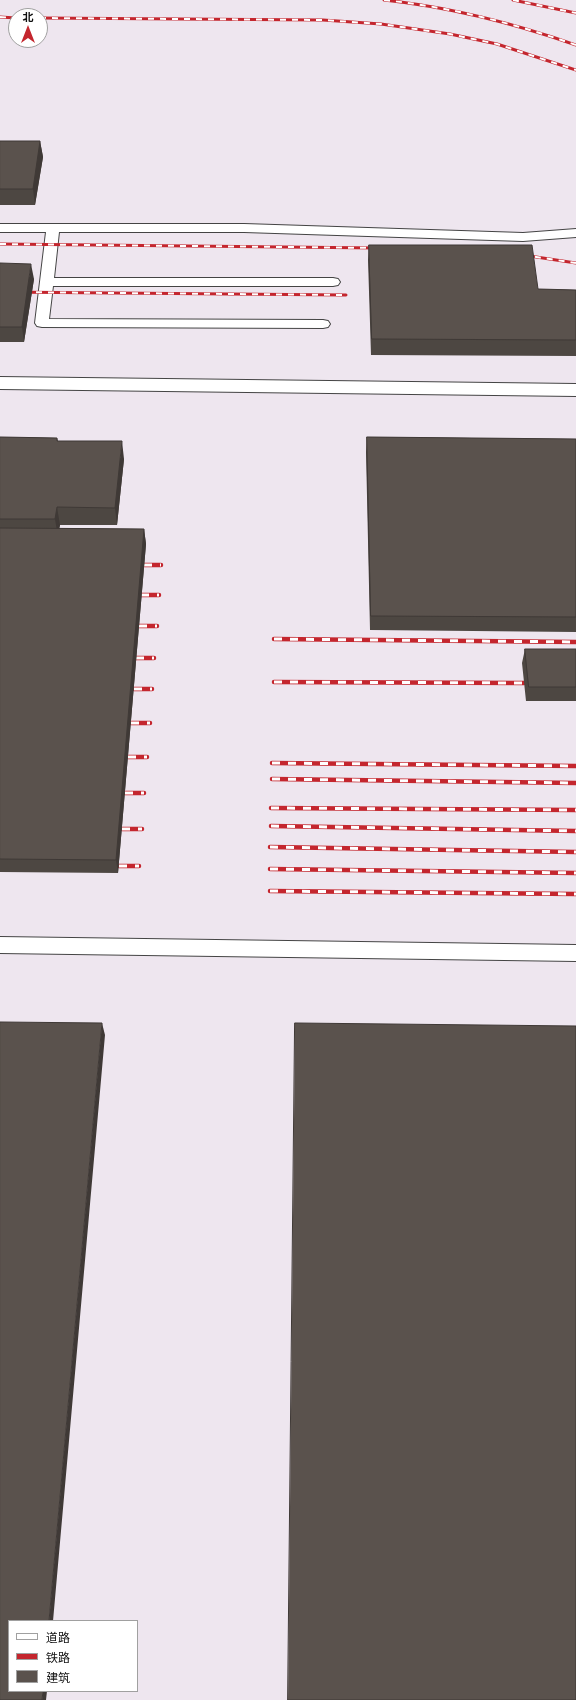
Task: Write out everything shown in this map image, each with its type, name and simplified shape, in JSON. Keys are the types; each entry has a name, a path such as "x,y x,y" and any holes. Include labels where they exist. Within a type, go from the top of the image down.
{"street":[{"path":"0,383 576,390"}],"lane":[{"path":"0,228 244,228 523,237 576,234"},
{"path":"54,228 42,323 323,324"},
{"path":"47,282 333,282"},
{"path":"0,945 576,953"}],"shaded area":[{"path":"0,0 576,0 576,1700 0,1700"}],"building":[{"path":"0,141 40,141 33,189 0,189"},
{"path":"369,245 532,245 538,289 576,290 576,340 372,339"},
{"path":"0,263 31,264 22,327 0,327"},
{"path":"0,437 57,438 57,441 122,441 115,508 57,507 55,519 0,519"},
{"path":"367,437 576,439 576,617 371,616"},
{"path":"0,528 144,529 116,860 0,859"},
{"path":"525,649 576,649 576,687 529,687"},
{"path":"0,1022 102,1023 49,1620 8,1620 8,1692 43,1692 42,1700 0,1700"},
{"path":"295,1023 576,1026 576,1700 288,1700"}],"railway":[{"path":"384,0 433,7 481,17 576,45"},
{"path":"513,0 576,13"},
{"path":"0,17 8,18"},
{"path":"48,18 323,20 381,24 450,34 497,44 576,70"},
{"path":"0,244 379,248"},
{"path":"523,255 576,263"},
{"path":"0,292 346,295"},
{"path":"144,565 161,565"},
{"path":"141,595 159,595"},
{"path":"139,626 157,626"},
{"path":"274,639 576,642"},
{"path":"136,658 154,658"},
{"path":"274,682 524,683"},
{"path":"134,689 152,689"},
{"path":"131,723 150,723"},
{"path":"128,757 147,757"},
{"path":"272,763 576,766"},
{"path":"272,779 576,783"},
{"path":"125,793 144,793"},
{"path":"271,808 576,810"},
{"path":"271,826 576,831"},
{"path":"122,829 142,829"},
{"path":"270,847 576,852"},
{"path":"119,866 139,866"},
{"path":"270,869 576,873"},
{"path":"270,891 576,894"}]}
